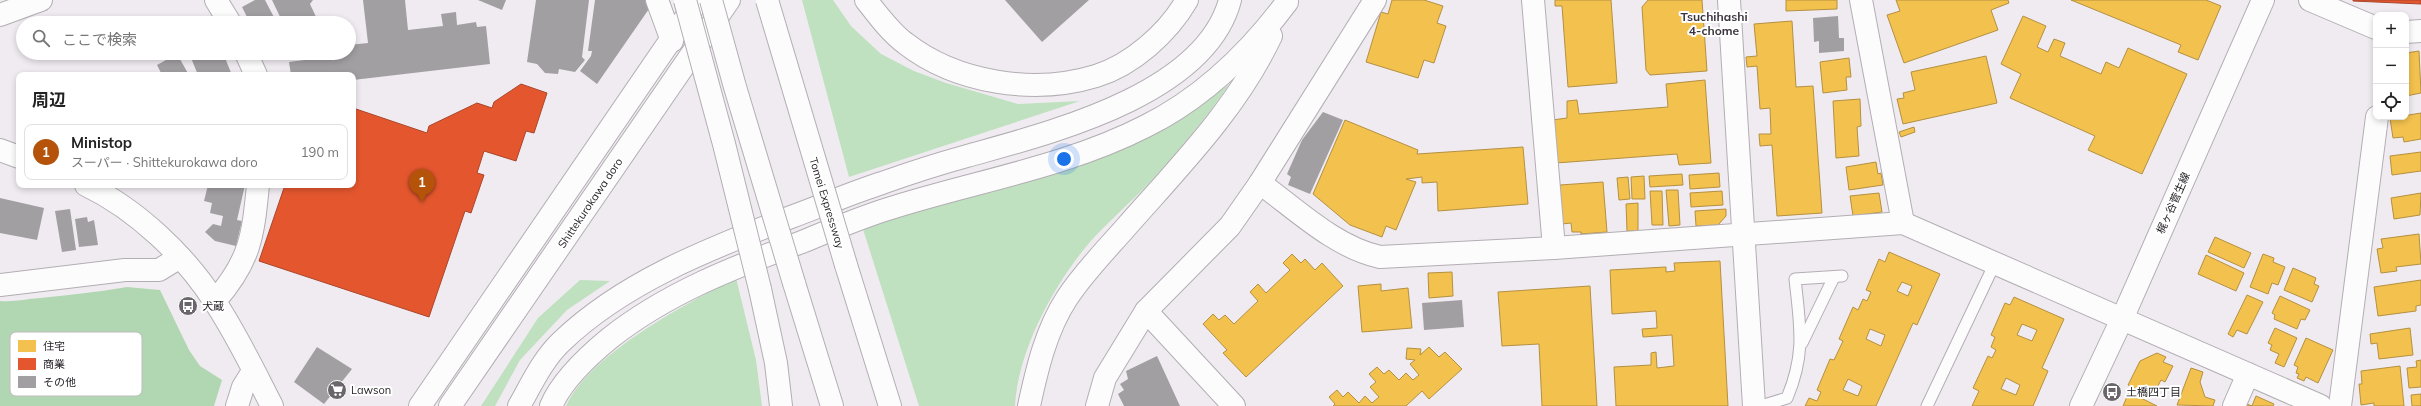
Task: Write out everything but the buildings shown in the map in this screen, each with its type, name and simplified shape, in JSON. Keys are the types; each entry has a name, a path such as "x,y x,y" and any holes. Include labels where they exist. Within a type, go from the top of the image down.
{"main road":[{"path":"0,15 41,0"},
{"path":"216,0 226,16"},
{"path":"656,0 672,41"},
{"path":"685,0 760,289 776,364 781,406"},
{"path":"420,406 672,41 698,0"},
{"path":"711,0 735,88 832,406"},
{"name":"Shittekurokawa doro","path":"450,406 729,0"},
{"name":"Tomei Expressway","path":"767,0 846,265 890,406"},
{"path":"866,0 904,43 940,64 976,77 1026,85 1062,83 1096,76 1129,61 1161,34 1187,0"},
{"path":"519,406 533,380 559,343 595,313 652,278 717,245 880,183 1048,133 1108,111 1156,86 1192,59 1214,34 1230,0"},
{"path":"1097,406 1105,378 1146,311 1230,226 1260,183 1375,0"},
{"path":"1533,0 1554,248"},
{"path":"1729,0 1745,235 1754,406"},
{"path":"1861,0 1903,223"},
{"name":"梶ヶ谷菅生線","path":"2081,406 2122,319 2263,0"},
{"path":"2310,0 2373,27"},
{"path":"550,406 555,394 592,353 630,322 666,300 722,272 890,208 1088,151 1145,127 1176,110 1216,81 1242,57 1267,30 1288,1"},
{"path":"1029,406 1039,362 1052,329 1067,299 1090,267 1209,134 1261,58 1288,1"},
{"path":"2409,32 2421,31"},
{"path":"249,60 255,72"},
{"path":"2340,406 2377,120"},
{"path":"0,150 16,156"},
{"path":"1260,183 1344,244 1361,253 1380,257 1554,248 1903,223 2321,406"},
{"path":"91,188 133,213 180,256 215,301 272,406"},
{"path":"215,301 233,280 249,250 258,188"},
{"path":"0,285 125,270 159,270 180,256"},
{"path":"1146,311 1234,406"},
{"path":"237,406 243,387 253,370"},
{"path":"2234,406 2248,374"}],"lane":[{"path":"1927,406 1995,263"},
{"path":"1761,406 1787,398 1796,377 1802,344 1795,279 1838,276 1802,344"}],"green space":[{"path":"802,0 833,0 851,26 881,54 914,71 946,83 1018,104 1080,101 849,177"},
{"path":"1229,85 1180,148 1148,184 1090,242 1064,277 1040,319 1031,341 1023,363 1015,406 919,406 862,226 1180,116"},
{"path":"736,278 756,360 762,406 566,406 578,387 595,368 617,350 666,316"},
{"path":"580,280 610,281 567,310 520,360 495,406 481,406 538,318"},
{"path":"127,287 160,290 189,350 200,366 222,380 214,406 0,406 0,301 15,301"}],"place":[{"name":"Ministop","path":"422,202"},
{"name":"犬蔵","path":"188,306"},
{"name":"Lawson","path":"337,390"},
{"name":"土橋四丁目","path":"2112,392"}],"district":[{"name":"Tsuchihashi 4-chome","path":"1714,24"}]}
